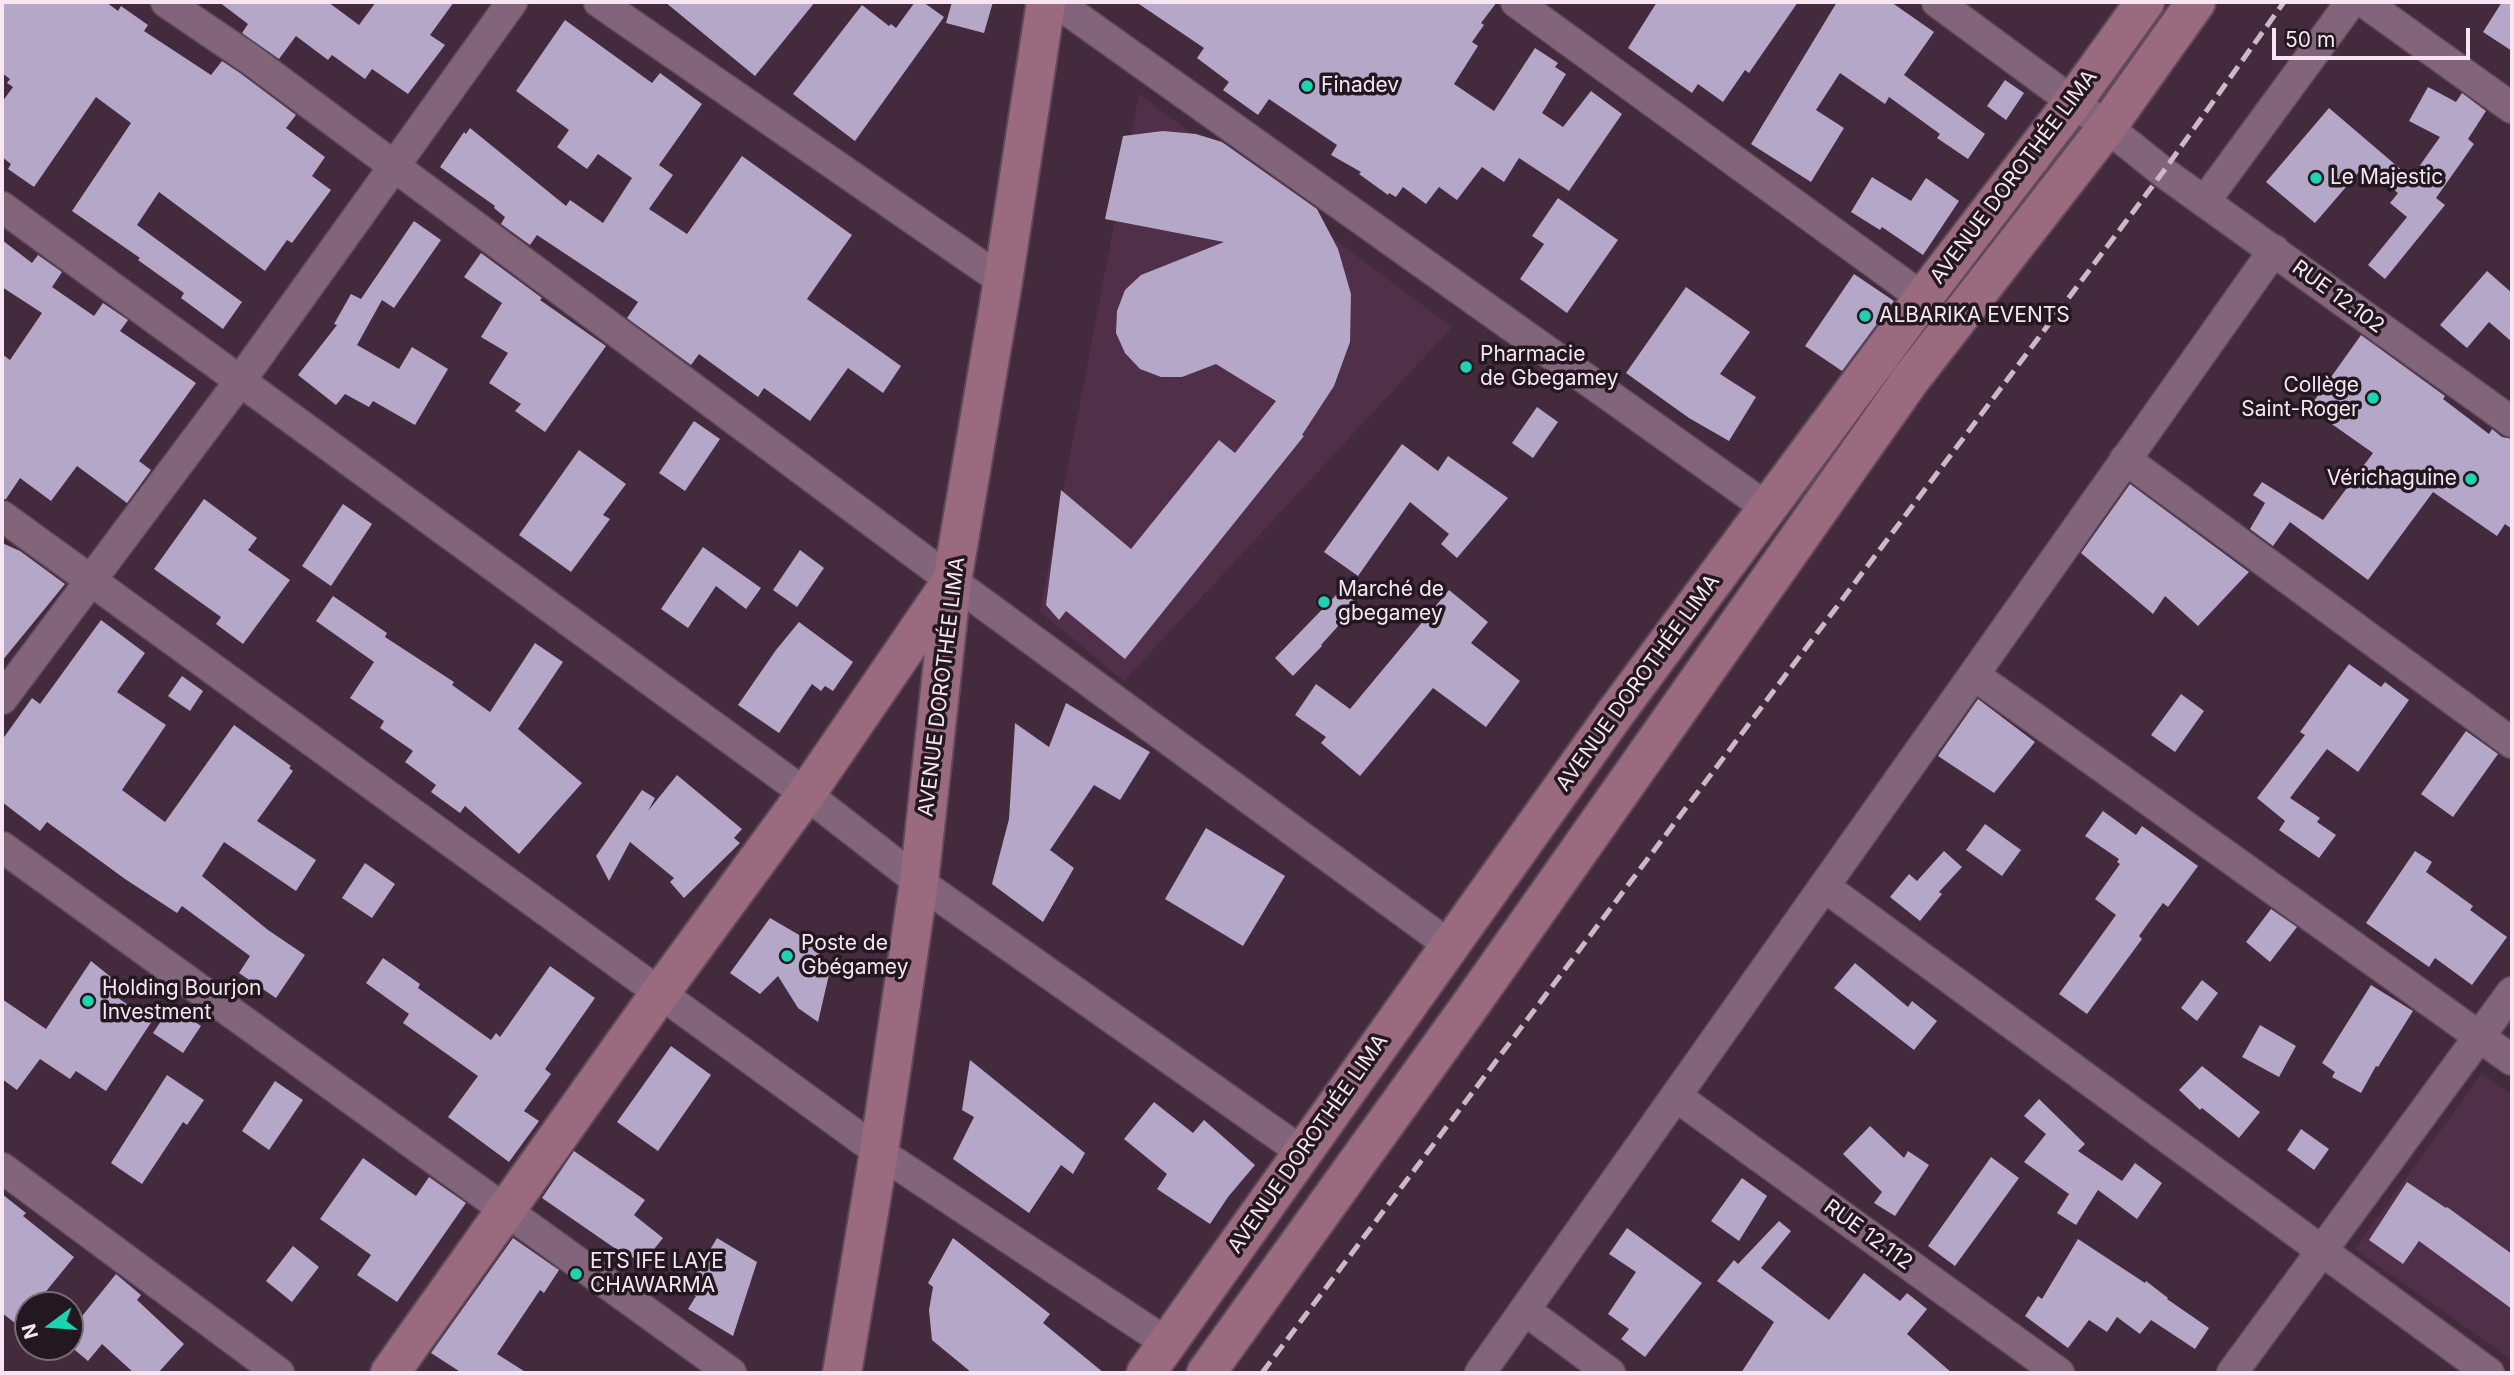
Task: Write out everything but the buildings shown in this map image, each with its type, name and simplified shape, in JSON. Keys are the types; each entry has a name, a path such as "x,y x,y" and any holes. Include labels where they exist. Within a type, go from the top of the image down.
{"main road":[{"name":"AVENUE DOROTHÉE LIMA","path":"842,1373 879,1152 919,882 953,581 1046,2"},
{"name":"AVENUE DOROTHÉE LIMA","path":"1146,1373 1449,945 1766,507 2073,102 2145,2"},
{"name":"AVENUE DOROTHÉE LIMA","path":"1206,1373 1469,1007 1910,380 2107,127 2196,2"},
{"path":"390,1373 660,993 806,794 953,581"}],"street":[{"path":"166,2 250,60 1449,945"},
{"path":"2,699 240,381 512,2"},
{"path":"599,2 1003,281"},
{"path":"1056,2 1766,507"},
{"path":"1516,2 1923,298"},
{"name":"RUE 12.102","path":"1937,2 2107,127 2163,172 2512,422"},
{"path":"2206,201 2351,2"},
{"path":"2364,2 2512,108"},
{"path":"2,207 806,794 919,882 1302,1153"},
{"path":"1480,1373 2274,250"},
{"path":"2125,460 2512,743"},
{"path":"2,516 879,1152 1167,1343"},
{"path":"1974,675 2512,1060"},
{"path":"2,847 731,1373"},
{"path":"1825,887 2488,1373"},
{"path":"2232,1373 2512,992"},
{"name":"RUE 12.112","path":"1676,1097 2059,1373"},
{"path":"2,1168 279,1373"},
{"path":"1525,1311 1610,1373"}],"shaded area":[{"path":"1139,94 1452,327 1124,681 1040,612"},
{"path":"2482,1073 2512,1095 2512,1360 2355,1249"}],"railway":[{"path":"1262,1373 2163,172 2284,2"}],"place":[{"name":"Finadev","path":"1307,86"},
{"name":"Le Majestic","path":"2316,178"},
{"name":"ALBARIKA EVENTS","path":"1865,316"},
{"name":"Pharmacie de Gbegamey","path":"1466,367"},
{"name":"Collège Saint-Roger","path":"2373,398"},
{"name":"Vérichaguine","path":"2471,479"},
{"name":"Marché de gbegamey","path":"1324,602"},
{"name":"Poste de Gbégamey","path":"787,956"},
{"name":"Holding Bourjon Investment","path":"88,1001"},
{"name":"ETS IFE LAYE CHAWARMA","path":"576,1274"}]}
